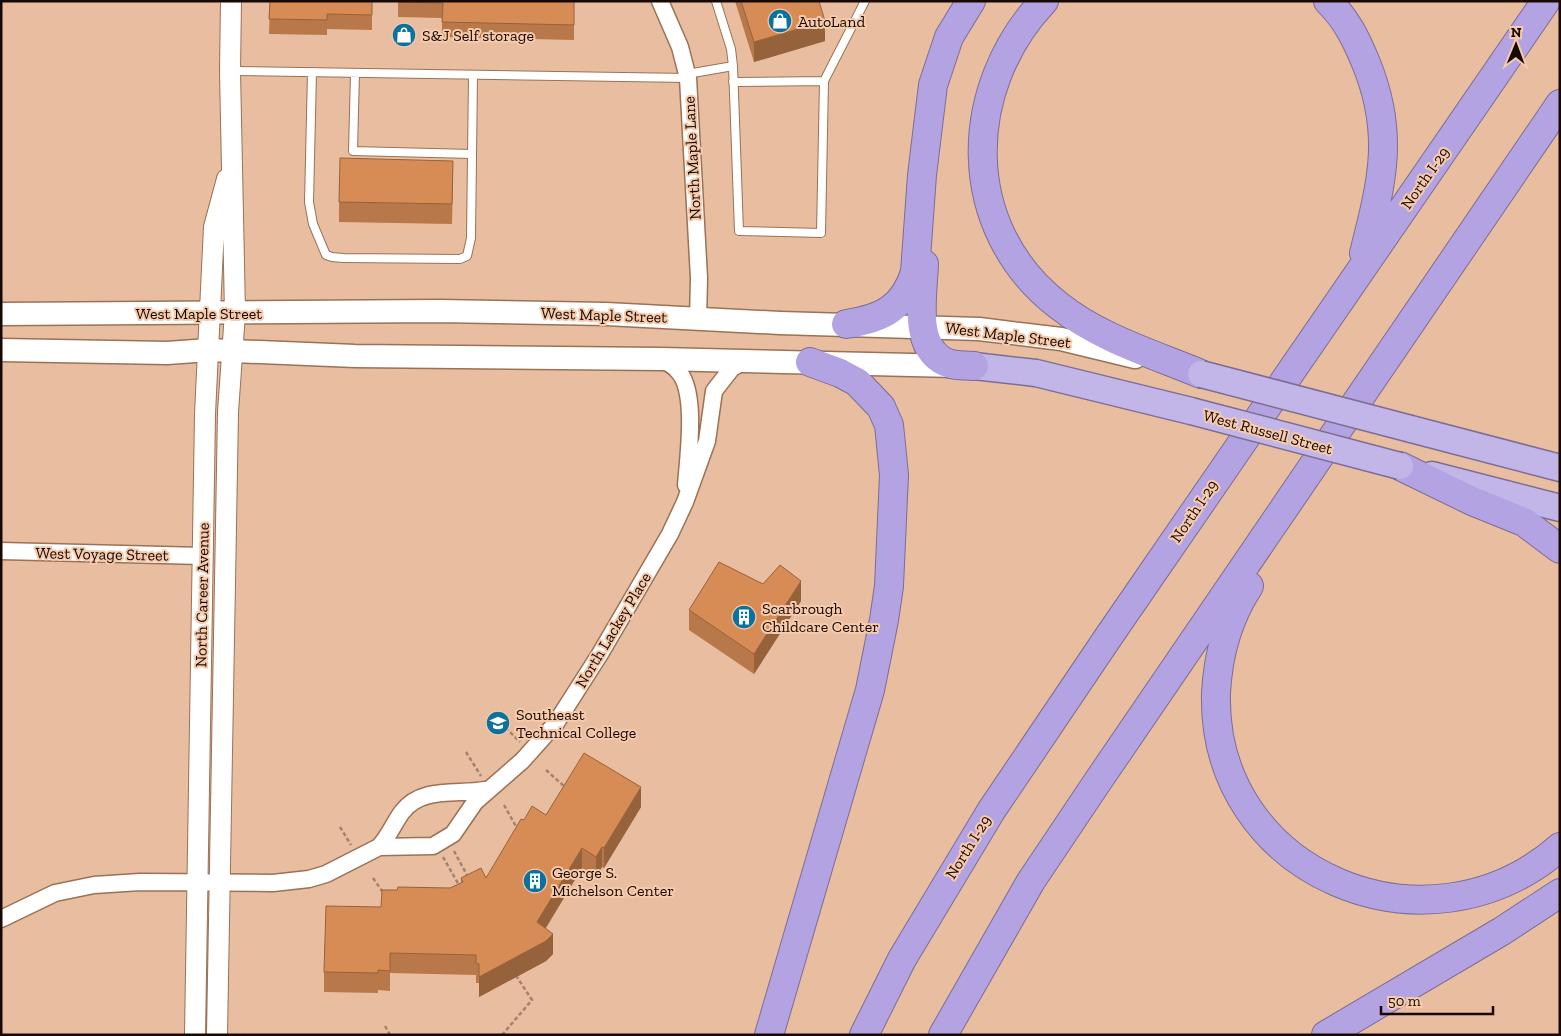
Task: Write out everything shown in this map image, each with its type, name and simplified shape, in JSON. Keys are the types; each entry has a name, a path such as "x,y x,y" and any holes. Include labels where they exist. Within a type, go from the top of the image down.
{"highway":[{"path":"846,324 869,321 882,315 904,298 911,286 915,272 930,101 938,63 949,37 971,1"},
{"path":"1044,1 1014,38 1001,62 991,88 982,142 983,169 995,221 1021,268 1038,288 1058,305 1103,333 1201,374 1560,468"},
{"path":"1328,1 1351,28 1376,88 1382,115 1383,168 1360,269"},
{"name":"North I-29","path":"864,1035 902,959 991,811 1360,269 1546,1"},
{"path":"943,1035 1032,881 1304,476 1560,104"},
{"path":"926,138 922,326 926,342 942,360 951,364 974,366"},
{"path":"769,1035 870,690 884,620 888,586 894,475 889,425 881,408 857,382 810,362"},
{"name":"West Russell Street","path":"974,366 1036,373 1191,411 1560,508"},
{"path":"1400,466 1472,501 1524,522 1560,549"},
{"path":"1304,476 1288,529 1236,606 1220,658 1216,705 1219,732 1225,759 1247,805 1265,830 1287,851 1309,868 1332,881 1388,898 1439,900 1489,889 1530,869 1560,847"},
{"path":"1326,1035 1510,926 1560,893"}],"main road":[{"name":"West Maple Street","path":"1,314 485,311 606,314 698,320 922,326 979,329 1061,339 1201,374"},
{"path":"1,350 167,353 209,350 354,356 745,360 974,366"}],"street":[{"name":"North Career Avenue","path":"217,1035 228,412 235,313 230,71 231,1"},
{"name":"North Maple Lane","path":"660,1 680,47 688,76 698,278 698,320"},
{"name":"North Career Avenue","path":"195,1035 205,414 214,227 232,158"},
{"name":"North Lackey Place","path":"661,359 678,370 688,393 689,454 685,502"},
{"name":"North Lackey Place","path":"1,919 56,893 94,885 198,882 273,883 309,879 326,874 379,847 390,835 402,812 418,798 484,784 522,760 556,723 600,654 670,534 685,502 707,441 714,391 732,368 745,360"},
{"name":"West Voyage Street","path":"1,551 203,556"},
{"name":"North Lackey Place","path":"379,847 423,848 442,842 453,834 475,802 484,784"}],"lane":[{"path":"716,1 731,50 733,66 739,231 820,233 824,81 865,1"},
{"path":"230,71 688,76 733,66"},
{"path":"312,72 309,202 313,224 326,254 332,257 460,259 467,256 471,243 473,75"},
{"path":"355,73 353,151 472,154"},
{"path":"733,82 824,81"}],"path":[{"path":"501,724 522,744"},
{"path":"466,752 484,784"},
{"path":"546,770 571,793"},
{"path":"504,805 520,833"},
{"path":"340,827 353,848"},
{"path":"451,846 472,883"},
{"path":"440,852 461,889"},
{"path":"373,878 387,896"},
{"path":"502,1035 532,1000 517,977"},
{"path":"386,1026 390,1035"}],"building":[{"path":"270,1 372,1 372,15 327,14 327,20 269,19"},
{"path":"398,1 574,1 574,25 442,22 443,3"},
{"path":"741,1 819,1 825,21 754,42"},
{"path":"340,158 453,161 452,204 339,202"},
{"name":"Scarbrough Childcare Center","path":"719,562 763,584 780,565 801,581 754,654 689,610"},
{"name":"George S. Michelson Center","path":"584,753 641,787 604,848 602,847 596,857 582,848 537,922 553,934 546,941 479,977 479,964 476,963 476,955 390,953 390,971 378,970 378,973 324,972 326,906 381,907 382,890 397,890 398,887 450,888 463,882 461,878 481,868 486,878 521,819 524,820 532,806 546,815"}],"place":[{"name":"AutoLand","path":"780,21"},
{"name":"S&J Self storage","path":"404,35"},
{"name":"Scarbrough Childcare Center","path":"744,617"},
{"name":"Southeast Technical College","path":"498,723"},
{"name":"George S. Michelson Center","path":"535,881"}]}
